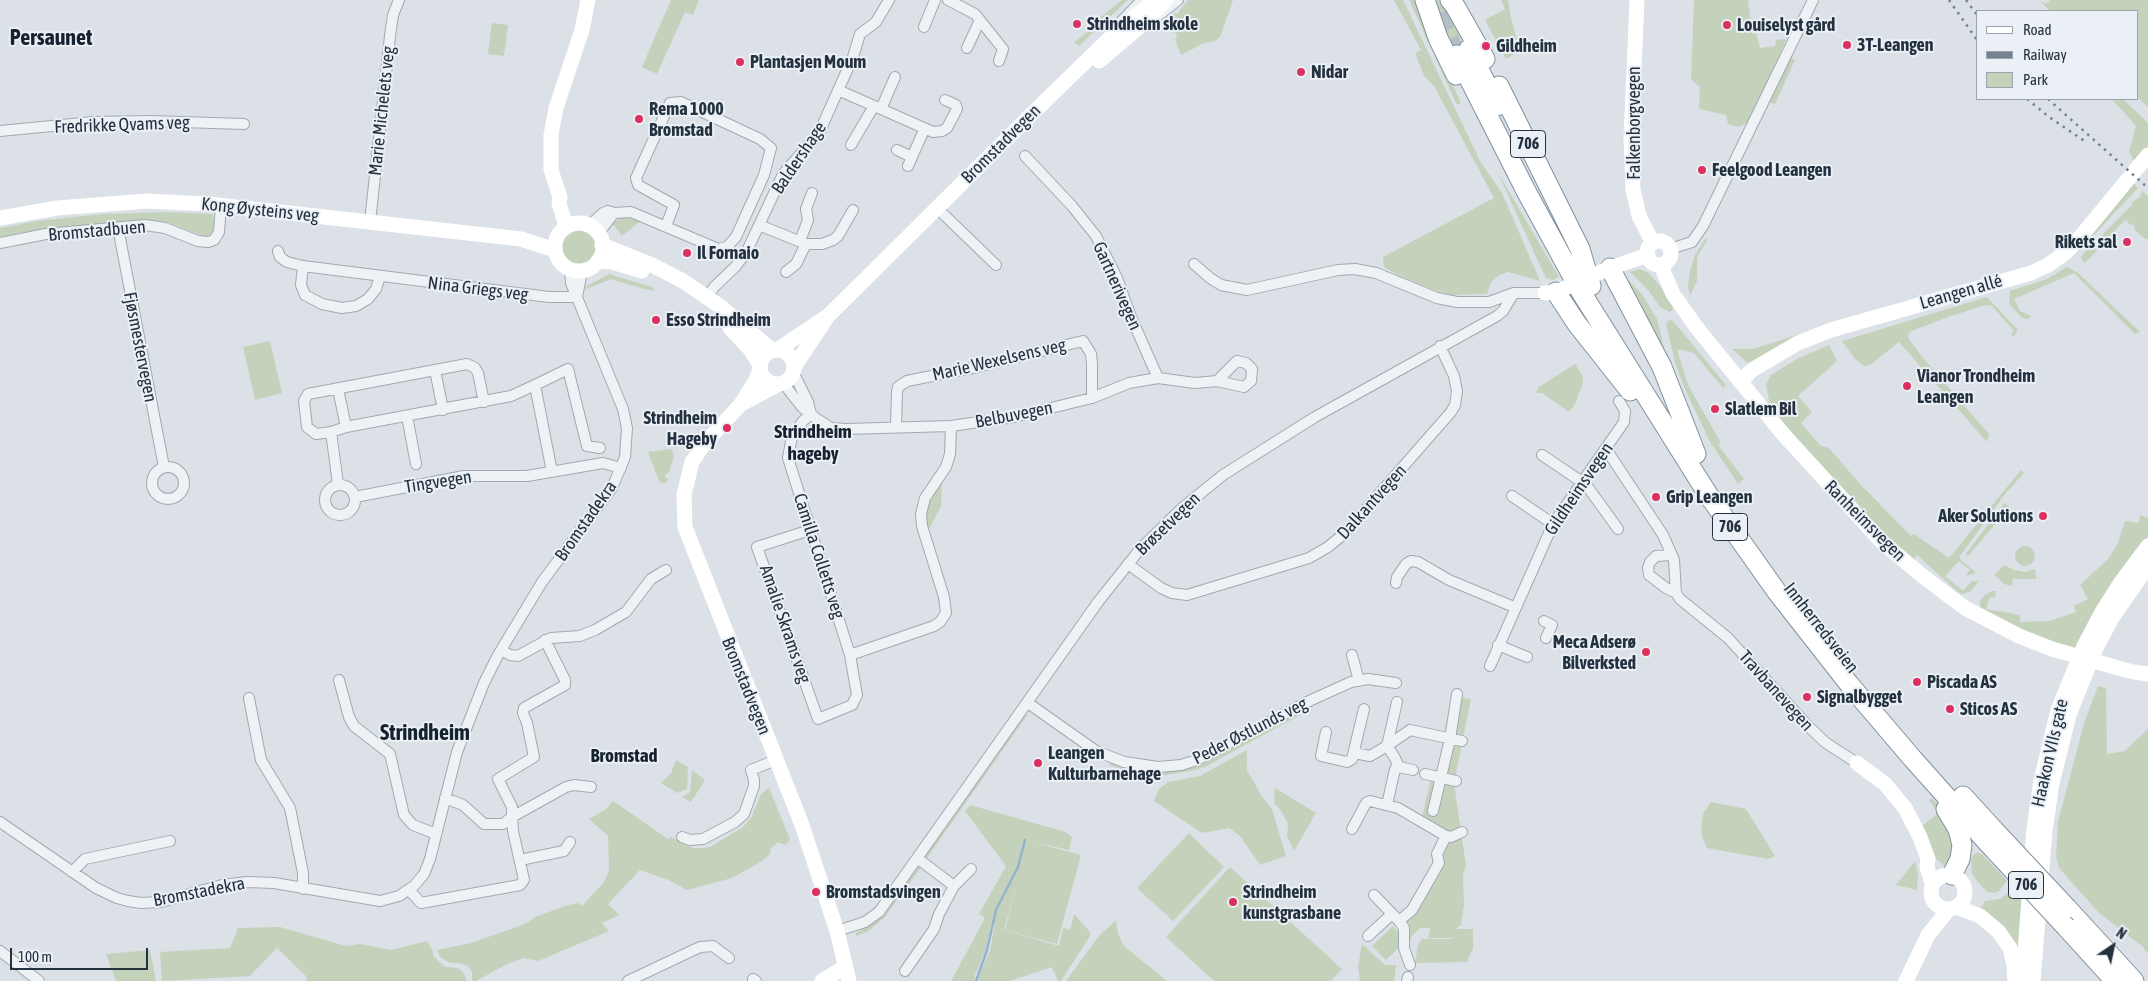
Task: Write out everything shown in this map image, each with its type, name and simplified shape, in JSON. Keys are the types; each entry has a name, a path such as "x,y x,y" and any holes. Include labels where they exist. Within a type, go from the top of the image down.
{"highway":[{"name":"706","path":"1424,0 1444,53 1516,196 1541,238 1586,289"},
{"name":"706","path":"1452,2 1476,41 1580,249 1586,289"},
{"name":"706","path":"1463,52 1526,191 1586,289"},
{"name":"706","path":"1610,268 1662,367 1691,458"},
{"name":"Innherredsveien","path":"1586,289 1745,548 1777,592 1849,684 1912,758 1991,836"},
{"name":"706","path":"1550,293 1691,458"},
{"name":"Innherredsveien","path":"1691,458 1814,620 1888,712 1991,836 2066,918 2115,981"},
{"name":"706","path":"1912,758 1958,829 1962,853 1948,875"},
{"name":"Innherredsveien","path":"2066,918 2134,981"}],"street":[{"name":"Marie Michelets veg","path":"370,222 391,29 393,15 399,0"},
{"name":"Baldershage","path":"706,297 740,260 783,174 815,139 853,57 860,34 876,22 889,0"},
{"path":"924,27 935,0"},
{"path":"948,0 971,11 980,20 1003,49 999,62"},
{"name":"Bromstadvegen","path":"1109,39 1120,21 1142,0"},
{"name":"Bromstadvegen","path":"741,404 787,376 828,316 1109,39 1155,0"},
{"name":"Bromstadvegen","path":"1137,30 1166,0"},
{"name":"Bromstadvegen","path":"1066,81 1082,75 1137,30 1178,0"},
{"name":"706","path":"1418,0 1433,25"},
{"name":"Falkenborgvegen","path":"1637,0 1632,131 1634,190 1639,216 1650,249"},
{"path":"1670,249 1692,242 1703,226 1813,0"},
{"path":"588,1 582,30 556,108 550,134 551,170 560,197 566,202 578,235 598,261"},
{"path":"967,48 980,20"},
{"name":"Baldershage","path":"851,145 878,108 895,77"},
{"path":"838,90 924,130 938,132 947,128 950,124 957,106 945,100"},
{"path":"666,226 674,205 638,186 636,178 670,103 681,102 760,139 771,148 764,175 736,237 730,245 718,248 631,212 619,211 578,235 560,262 576,270 588,269 598,261 612,262 639,270 688,294 730,328 750,349 766,380 787,376"},
{"name":"Fredrikke Qvams veg","path":"0,131 93,122 151,121 244,124"},
{"path":"897,150 910,162 924,130"},
{"name":"Leangen allé","path":"1741,381 1752,370 1798,343 1831,330 2031,273 2048,265 2065,253 2077,240 2148,155"},
{"name":"Gartnerivegen","path":"1025,156 1072,206 1096,236 1117,278 1135,327 1158,378"},
{"name":"Baldershage","path":"786,272 796,264 803,243 808,220 806,210 812,193"},
{"name":"Kong Øysteins veg","path":"0,218 57,208 147,201 221,204 521,240 541,235 578,235 666,272 706,297 774,350"},
{"name":"Bromstadbuen","path":"0,243 46,234 155,226 208,242 214,240 219,232 221,204"},
{"path":"937,208 996,265"},
{"path":"759,225 803,243 822,244 833,240 853,210"},
{"name":"Fjøsmestervegen","path":"118,228 164,467"},
{"path":"1194,264 1221,285 1246,290 1338,270 1356,269 1376,273 1437,298 1457,302 1489,302 1514,293 1550,293 1610,268 1663,242 1670,249 1670,256 1662,264 1653,263 1650,249"},
{"name":"Nina Griegs veg","path":"278,251 280,257 287,262 303,266 549,298 577,297"},
{"name":"Ranheimsvegen","path":"1662,264 1667,281 1683,309 1783,434 1874,534 1903,560 1965,608 2019,636 2052,649 2137,672"},
{"path":"303,266 301,285 305,294 322,304 342,308 356,306 368,299 376,289 380,276"},
{"name":"Bromstadekra","path":"0,822 107,894 141,903 161,902 233,883 260,882 380,901 399,896 420,880 427,867 465,728 484,683 501,650 542,582 612,488 621,468 627,447 626,418 571,283 576,270"},
{"name":"Brøsetvegen","path":"837,931 865,922 879,912 1094,608 1128,564 1181,509 1223,475 1315,417 1497,316 1503,311 1514,293"},
{"name":"Bromstadvegen","path":"774,350 828,316"},
{"name":"Marie Wexelsens veg","path":"896,427 898,387 907,380 977,367 1083,341 1090,354 1092,364 1092,398"},
{"name":"Dalkantvegen","path":"1128,564 1162,588 1187,595 1309,558 1328,548 1345,533 1451,412 1455,405 1457,391 1454,376 1440,346"},
{"path":"760,368 763,356 774,350 787,353 790,357 787,376 808,402 811,414"},
{"path":"484,402 478,373 472,366 467,364 308,394 304,400 307,427 316,434 346,427 442,410 484,402 511,396 568,369 587,446 600,448"},
{"name":"Bromstadvegen","path":"760,368 756,380 741,404 697,453 688,472 683,508 685,527 802,825 837,931 846,977"},
{"path":"435,370 442,410"},
{"name":"Belbuvegen","path":"787,376 802,407 824,425 839,429 950,426 1014,417 1092,398 1129,383 1158,378 1195,383 1217,381"},
{"path":"535,385 552,472"},
{"path":"338,389 346,427"},
{"name":"Gildheimsvegen","path":"1490,666 1514,606 1553,524 1585,484 1626,416 1619,401"},
{"name":"Camilla Colletts veg","path":"811,414 792,436 788,458 850,655 857,695 852,705"},
{"name":"Tingvegen","path":"407,416 416,464"},
{"path":"850,655 934,626 946,614 944,597 922,526 921,514 925,498 946,467 950,426"},
{"path":"330,432 338,484"},
{"path":"1606,449 1662,535 1672,555 1676,573 1676,593"},
{"path":"1542,455 1585,484 1618,528"},
{"name":"Tingvegen","path":"355,497 454,477 518,477 603,463 621,468"},
{"path":"338,484 349,487 355,497 353,508 348,512 337,515 325,503 325,497 332,487 338,484"},
{"path":"1512,496 1553,524"},
{"name":"Amalie Skrams veg","path":"810,530 757,547 818,719 852,705"},
{"name":"Haakon VIIs gate","path":"2022,981 2034,828 2041,780 2058,710 2084,646 2102,612 2121,582 2148,546"},
{"name":"Travbanevegen","path":"1672,555 1656,556 1650,562 1648,568 1649,575 1676,593 1687,606 1728,638 1808,728 1826,743 1885,784 1896,796 1914,824 1928,859 1927,867 1932,892 1928,935"},
{"path":"1396,583 1406,564 1418,562 1449,580 1514,606"},
{"name":"Haakon VIIs gate","path":"2034,981 2045,831 2052,783 2064,732 2080,683 2095,650 2112,618 2148,566"},
{"path":"501,650 510,655 518,656 545,640 558,636 587,634 621,616 630,608 651,579 666,570"},
{"path":"1544,621 1552,625 1546,638"},
{"path":"409,890 421,903 520,886 524,880 513,831 512,807 498,779 530,761 534,756 523,710 526,705 562,687 565,682 545,640"},
{"path":"1498,645 1527,657"},
{"path":"1352,655 1359,680"},
{"name":"Peder Østlunds veg","path":"1028,703 1096,751 1124,762 1158,767 1197,760 1338,687 1368,679 1396,683"},
{"path":"339,680 354,726 390,754 404,816 413,825 436,834"},
{"path":"1433,811 1450,738 1457,694"},
{"path":"250,698 261,760 290,808 303,874 302,889"},
{"path":"1397,702 1387,746 1399,767 1413,770"},
{"path":"1326,732 1321,756 1347,762 1352,759 1364,709"},
{"path":"1354,753 1370,756 1410,730 1462,741"},
{"path":"682,837 690,840 703,839 735,822 744,814 754,786 751,770 776,760"},
{"path":"1388,805 1395,769 1399,767"},
{"path":"1425,774 1456,781"},
{"path":"445,798 463,805 484,824 502,824 566,787 574,785 590,787"},
{"path":"1352,829 1366,803 1370,801 1401,810 1446,836 1451,837 1462,832"},
{"path":"1368,936 1396,917 1412,910 1439,862 1437,854 1446,836"},
{"path":"72,872 84,859 170,841"},
{"path":"520,860 564,851 570,842"},
{"path":"917,858 954,886"},
{"name":"Travbanevegen","path":"1928,859 1948,875"},
{"path":"905,971 934,929 939,914 954,886 971,869"},
{"path":"1906,981 1928,935 1952,908 1964,896 1964,887 1960,879 1948,875 1937,878 1932,892 1938,906 1952,908 1986,920 2004,937 2012,956 2015,981"},
{"path":"1374,894 1404,928 1404,948 1410,965"},
{"path":"628,981 700,947 713,946 730,958"},
{"path":"1,954 38,981"},
{"path":"822,981 846,977"}],"green space":[{"path":"671,0 699,0 693,15 685,12 657,74 642,67"},
{"path":"1122,0 1128,0 1079,46 1074,42 1092,29 1099,22 1097,20"},
{"path":"1188,0 1233,0 1220,37 1215,41 1204,43 1181,55 1175,40 1177,36 1165,21 1175,13 1177,14"},
{"path":"1394,0 1403,0 1480,161 1502,193 1540,281 1508,272 1491,282 1487,294 1451,295 1400,276 1384,267 1383,257 1494,198 1434,86 1424,76 1415,53 1421,50"},
{"path":"1409,0 1415,0 1461,103 1457,105"},
{"path":"1429,0 1441,0 1467,35 1447,45"},
{"path":"1501,0 1508,0 1520,51 1506,59 1485,20 1505,9"},
{"path":"1694,0 1748,0 1752,34 1756,33 1760,48 1775,46 1776,40 1786,39 1756,112 1747,123 1739,127 1728,124 1726,115 1699,109 1700,87 1691,79"},
{"path":"2039,0 2045,3 2050,0 2148,0 2148,107 2138,98 2138,10 2049,10"},
{"path":"492,23 508,25 504,56 488,54"},
{"path":"1789,57 1795,60 1775,104 1768,102"},
{"path":"2113,100 2124,100 2148,123 2148,148 2136,164 2129,152 2136,126"},
{"path":"1497,171 1559,277 1553,280 1546,278"},
{"path":"2132,181 2138,188 2079,251 2078,246"},
{"path":"2142,191 2148,196 2148,238 2145,239 2134,229 2133,224 2131,225 2125,220 2085,263 2081,256 2132,205 2132,202 2140,197"},
{"path":"169,212 212,214 215,220 214,230 210,235 203,236 167,222 143,220 43,229 0,237 0,228 37,221 102,214"},
{"path":"624,217 641,221 622,236 612,223"},
{"path":"579,231 586,232 591,236 595,241 595,255 591,260 586,264 579,265 572,264 567,260 563,255 562,248 563,241 567,236 572,232"},
{"path":"1705,239 1708,239 1697,257 1697,281 1690,295 1688,286 1690,271 1695,255"},
{"path":"2067,267 2078,273 2140,332 2135,334 2074,273 2014,299 2020,311 2031,316 2029,319 2022,318 2009,304 2010,291 2047,279"},
{"path":"1639,269 1649,273 1663,290 1674,308 1670,312 1660,307 1648,290 1630,272"},
{"path":"609,274 652,287 656,291 611,279 586,289 585,287"},
{"path":"1626,278 1642,294 1657,319 1668,364"},
{"path":"1987,297 2018,330 2013,337 2011,335 2014,331 1992,306 1986,305 1909,332 1908,338 1989,434 1987,442 1899,342 1870,365 1864,366 1855,359 1842,341"},
{"path":"1907,300 1749,364 1732,349 1753,349"},
{"path":"1669,319 1673,321 1726,385 1723,388 1694,353 1677,350 1689,387 1721,443 1718,445 1744,479 1738,484 1709,440 1684,387 1675,362 1666,324"},
{"path":"270,341 282,393 255,400 243,347"},
{"path":"1829,345 1837,361 1798,396 1812,412 1801,423 1821,446 1829,448 1860,484 1911,536 1914,534 1949,558 2021,470 2024,473 2005,494 1960,556 1960,559 1976,573 1965,576 1970,570 1959,561 1945,576 1963,591 1972,581 1979,581 1971,591 1962,594 1958,592 1917,555 1914,559 1897,549 1809,455 1767,403 1769,401 1766,384 1771,375 1797,359"},
{"path":"1575,364 1582,375 1583,383 1575,404 1569,412 1542,393 1536,393 1539,387"},
{"path":"671,449 674,455 669,473 666,473 665,477 668,479 665,483 661,483 648,452"},
{"path":"939,482 942,483 941,506 929,529 927,529 924,509"},
{"path":"2004,503 2010,507 1968,556 1966,554"},
{"path":"2140,515 2148,518 2148,536 2135,552 2075,650 2022,630 1980,608 1980,601 1984,596 1992,591 1996,591 1995,597 1990,597 1986,609 2020,615 2020,622 2050,621 2076,612 2074,606 2088,599 2080,585 2108,559 2117,545 2125,521 2139,523"},
{"path":"2025,546 2032,549 2035,556 2032,563 2025,566 2018,563 2015,556 2018,549"},
{"path":"2004,565 2014,570 2025,572 2035,569 2036,579 2013,579 2012,586 2004,584 1994,575"},
{"path":"2098,686 2106,688 2107,754 2125,751 2148,729 2148,954 2142,946 2099,913 2059,868 2056,856 2058,822 2084,723"},
{"path":"1453,696 1471,699 1454,783 1466,866 1463,875 1464,905 1461,926 1458,926 1457,929 1473,929 1473,948 1467,962 1415,963 1418,945 1422,939 1453,939 1456,932 1453,938 1428,938 1430,928 1420,928 1411,937 1408,950 1403,921 1448,838 1422,817 1431,779 1438,781 1449,730 1445,729"},
{"path":"1315,703 1307,711 1205,767 1166,775 1139,774 1109,765 1110,762 1141,770 1161,771"},
{"path":"1028,714 925,861 924,856 1021,718"},
{"path":"1247,750 1247,770 1261,795 1272,809 1286,856 1260,865 1240,836 1229,828 1202,833 1154,801 1159,789 1168,782 1200,776"},
{"path":"676,760 688,767 687,789 677,793 661,783 671,773"},
{"path":"692,770 705,780 691,802 682,797 690,792"},
{"path":"769,788 790,839 786,845 778,842 771,848 770,854 762,861 732,878 687,890 668,880 640,870 608,904 619,915 602,923 609,931 538,961 524,958 507,964 476,981 472,981 472,972 468,966 450,963 440,957 437,950 471,943 525,924 535,917 568,905 578,903 582,906 604,882 609,870 608,836 589,819 606,809 613,801 668,839 671,837 693,848 704,848 712,846 743,827 751,818 761,794"},
{"path":"1275,788 1316,813 1294,851 1287,836 1288,824 1282,812 1274,803"},
{"path":"1932,798 1942,809 1957,842 1946,867 1936,859 1922,826 1936,815 1936,810 1929,800"},
{"path":"1711,802 1746,809 1775,856 1768,859 1707,848 1701,833 1702,821 1703,814"},
{"path":"970,805 1066,832 1072,837 1069,850 1029,841 1081,855 1057,944 1005,930 1018,881 1004,930 1059,946 1063,928 1069,930 1074,914 1090,932 1090,936 1061,981 1058,981 1052,967 1010,981 978,981 990,950 995,924 992,922 986,949 975,975 975,981 951,981 985,918 979,914 1006,866 965,811"},
{"path":"1189,833 1224,867 1173,921 1137,888"},
{"path":"1978,852 2007,881 1995,893 1987,892 1972,873 1972,856"},
{"path":"1915,861 1918,874 1917,890 1896,885"},
{"path":"918,866 922,866 884,918 867,932 856,936 856,933 868,926"},
{"name":"Strindheim kunstgrasbane","path":"1230,867 1342,969 1331,981 1214,981 1166,937"},
{"path":"2013,889 2022,898 2018,948 1979,910 1985,901 2000,899"},
{"path":"1116,920 1118,934 1124,946 1167,981 1066,981 1099,936"},
{"path":"1393,926 1401,936 1400,946 1386,960 1372,946"},
{"path":"280,927 346,946 360,944 391,950 427,941 434,957 445,967 458,968 463,972 467,981 306,981 307,977 277,948 250,976 162,981 160,952 230,948 238,928"},
{"path":"1362,944 1385,965 1396,965 1394,981 1360,981 1358,967"},
{"path":"150,950 156,981 116,981 106,954"}],"waterway":[{"path":"976,981 987,950 996,910 1018,867 1025,840"}],"tunnel":[{"path":"1437,14 1457,55"}],"railway":[{"path":"1949,0 1976,39"},
{"path":"1966,0 1976,14"},
{"path":"2028,100 2049,117 2086,142"},
{"path":"2049,100 2148,188"}],"place":[{"name":"Strindheim skole","path":"1077,24"},
{"name":"Louiselyst gård","path":"1727,25"},
{"name":"3T-Leangen","path":"1847,45"},
{"name":"Gildheim","path":"1486,46"},
{"name":"Plantasjen Moum","path":"740,62"},
{"name":"Nidar","path":"1301,72"},
{"name":"Rema 1000 Bromstad","path":"639,119"},
{"name":"Feelgood Leangen","path":"1702,170"},
{"name":"Rikets sal","path":"2127,242"},
{"name":"Il Fornaio","path":"687,253"},
{"name":"Esso Strindheim","path":"656,320"},
{"name":"Vianor Trondheim Leangen","path":"1907,386"},
{"name":"Slatlem Bil","path":"1715,409"},
{"name":"Strindheim Hageby","path":"727,428"},
{"name":"Grip Leangen","path":"1656,497"},
{"name":"Aker Solutions","path":"2043,516"},
{"name":"Meca Adserø Bilverksted","path":"1646,652"},
{"name":"Piscada AS","path":"1917,682"},
{"name":"Signalbygget","path":"1807,697"},
{"name":"Sticos AS","path":"1950,709"},
{"name":"Leangen Kulturbarnehage","path":"1038,763"},
{"name":"Bromstadsvingen","path":"816,892"},
{"name":"Strindheim kunstgrasbane","path":"1233,902"}],"district":[{"name":"Persaunet","path":"51,38"},
{"name":"Strindheim hageby","path":"813,443"},
{"name":"Strindheim","path":"425,733"},
{"name":"Bromstad","path":"624,756"}]}
